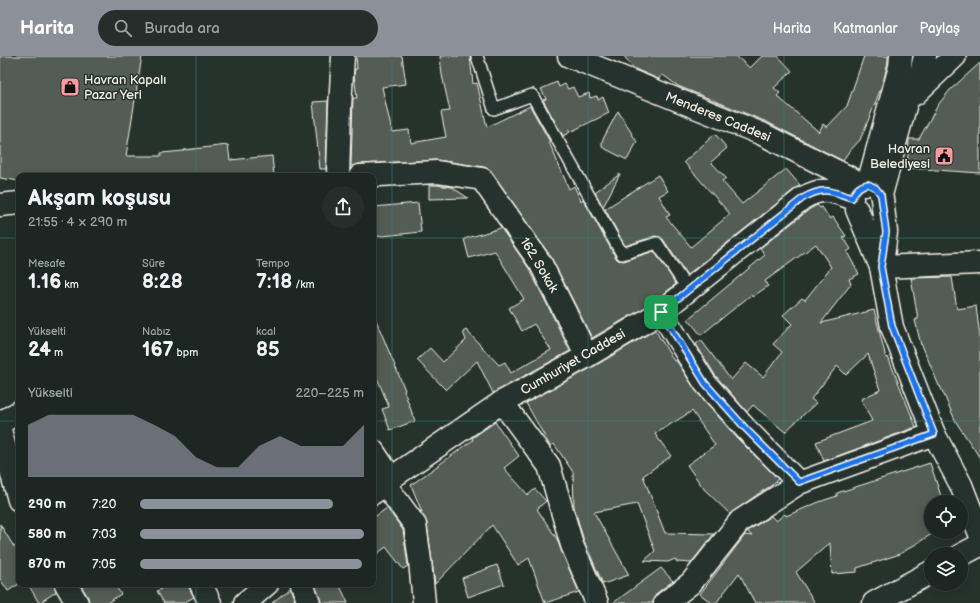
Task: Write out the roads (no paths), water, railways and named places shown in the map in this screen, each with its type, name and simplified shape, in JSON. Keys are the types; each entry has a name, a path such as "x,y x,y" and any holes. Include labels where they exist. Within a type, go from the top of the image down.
{"street":[{"path":"338,173 343,56"},
{"name":"Menderes Caddesi","path":"569,56 762,134 868,195"},
{"path":"901,56 900,66 868,195 886,232 881,267 892,326 934,434 961,485 980,534"},
{"path":"868,195 906,103 920,78 925,56"},
{"path":"906,103 955,56"},
{"name":"162. Sokak","path":"376,175 437,172 482,179 541,264 588,356"},
{"name":"Cumhuriyet Caddesi","path":"383,485 502,402 588,356 661,312 803,198 816,191 829,190 868,195"},
{"path":"0,205 16,203"},
{"path":"881,267 980,263"},
{"path":"661,312 705,383 746,429 799,482"},
{"path":"502,402 549,466 572,546 597,603"},
{"path":"0,423 16,414"},
{"path":"0,430 16,489"},
{"path":"665,603 691,583 740,521 799,482 934,434"},
{"path":"376,461 383,485 415,525 424,603"},
{"path":"968,551 980,545"},
{"path":"874,603 924,576"},
{"path":"68,587 77,603"},
{"path":"202,587 210,603"},
{"path":"245,603 264,587"},
{"path":"303,587 309,603"}],"lane":[{"path":"477,56 494,109 532,95 622,254 657,243 688,290"}],"place":[{"name":"Havran Kapalı Pazar Yeri","path":"70,87"},
{"name":"Havran Belediyesi","path":"944,156"}]}
